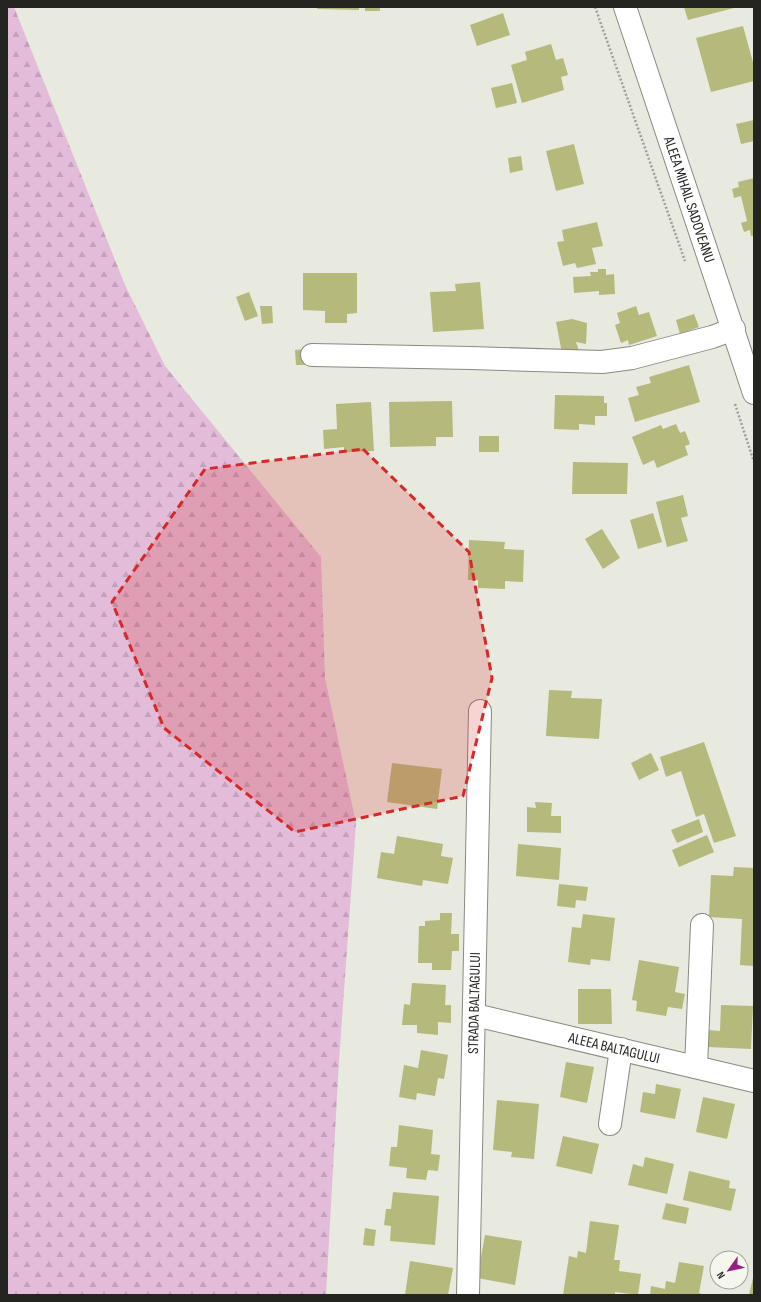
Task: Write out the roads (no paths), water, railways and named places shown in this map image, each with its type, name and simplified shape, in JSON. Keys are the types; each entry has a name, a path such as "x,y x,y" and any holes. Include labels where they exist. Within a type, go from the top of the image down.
{"street":[{"name":"ALEEA MIHAIL SADOVEANU","path":"625,7 754,392"},
{"path":"312,355 463,357 602,362 632,358 712,337 734,329"},
{"name":"STRADA BALTAGULUI","path":"468,1295 475,1014 480,711"},
{"path":"696,1068 702,925"},
{"name":"ALEEA BALTAGULUI","path":"475,1014 754,1081"},
{"path":"610,1124 621,1049"}]}
